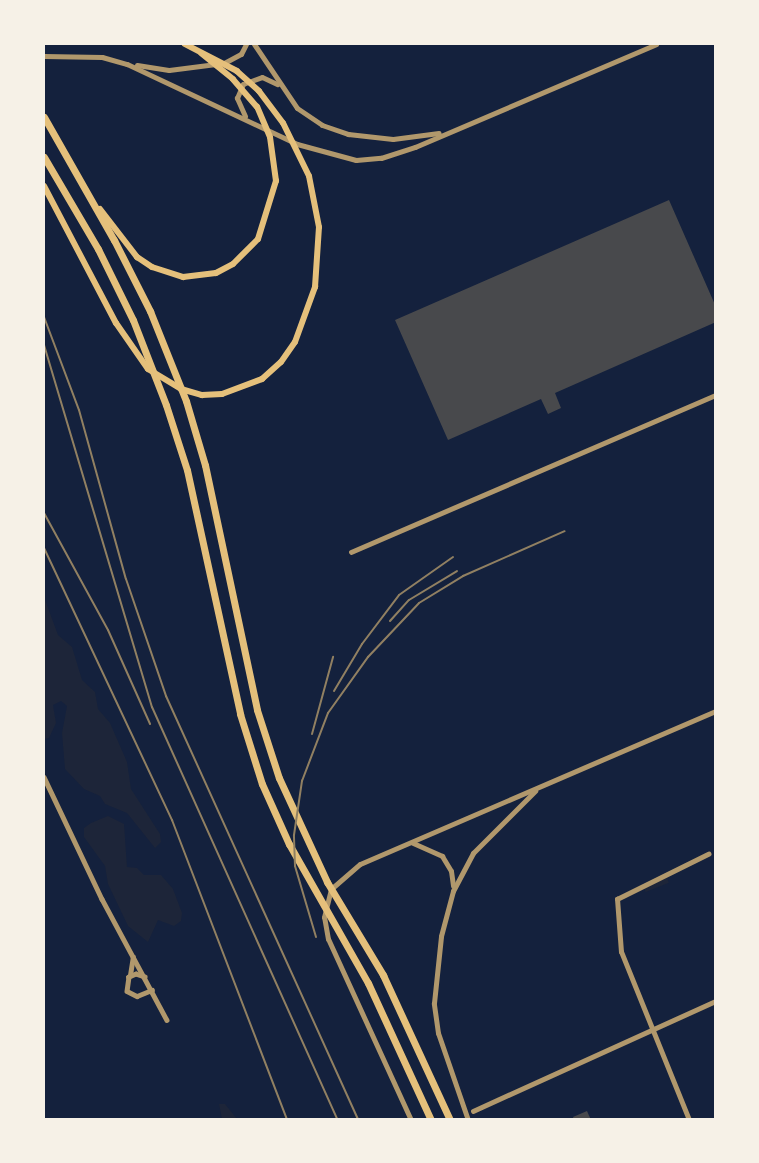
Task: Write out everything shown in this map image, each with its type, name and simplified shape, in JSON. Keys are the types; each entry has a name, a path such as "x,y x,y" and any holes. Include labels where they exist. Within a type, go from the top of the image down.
{"main road":[{"path":"87,192 137,257 152,267 183,277 216,273 233,264 258,239 267,219 276,181 270,137 257,107 233,79 188,45"},
{"path":"44,186 116,323 148,369 165,381 202,395 222,394 262,379 281,362 295,342 315,287 319,227 309,176 298,148 259,91 237,71 188,45"},
{"path":"44,117 150,311 186,401 205,465 241,645 261,722 303,837 383,975 450,1119"},
{"path":"44,157 98,249 133,320 166,405 188,471 224,646 262,784 289,844 368,982 431,1119"}],"street":[{"path":"44,56 102,57 127,64 169,70 202,67 234,59 246,44"},
{"path":"254,44 281,88 297,108 322,125 348,134 393,139 446,132"},
{"path":"127,64 319,152 356,159 381,158 656,44"},
{"path":"257,123 239,109 239,88 257,76 267,78 281,88"},
{"path":"351,552 716,395"},
{"path":"411,1119 328,939 324,917 331,890 360,864 716,711"},
{"path":"44,777 167,1020"},
{"path":"468,1119 447,1067 434,1003 436,966 453,891 472,853 539,787"},
{"path":"410,842 442,856 451,871 453,891"},
{"path":"689,1119 621,952 617,899 708,854"},
{"path":"131,952 134,964 126,987 130,994 137,996 152,990"},
{"path":"129,977 140,974 147,979"},
{"path":"473,1111 716,1000"}],"shaded area":[{"path":"44,597 58,635 72,647 82,680 95,692 98,709 110,723 127,762 131,789 160,834 161,842 155,848 127,813 105,804 100,796 84,789 65,769 62,733 67,706 61,701 53,705 56,723 49,738 44,739"},
{"path":"108,816 124,824 127,867 137,868 144,875 161,875 173,889 182,913 181,921 174,926 158,920 148,942 128,926 108,884 105,866 84,837 84,828"},
{"path":"667,878 669,883 646,892 644,887"},
{"path":"219,1104 225,1104 237,1119 222,1119"}],"building":[{"path":"669,200 716,307 716,322 555,393 561,408 548,414 541,399 448,440 395,320"},
{"path":"587,1111 591,1120 574,1120 573,1117"}],"railway":[{"path":"44,317 79,410 126,579 166,696 358,1120"},
{"path":"44,345 152,707 338,1120"},
{"path":"44,513 108,630 150,724"},
{"path":"316,937 295,866 294,835 302,781 328,713 368,657 419,603 463,576 565,531"},
{"path":"44,548 172,820 287,1120"},
{"path":"334,691 362,644 399,595 453,557"},
{"path":"390,621 409,600 457,571"},
{"path":"312,734 333,657"}]}
